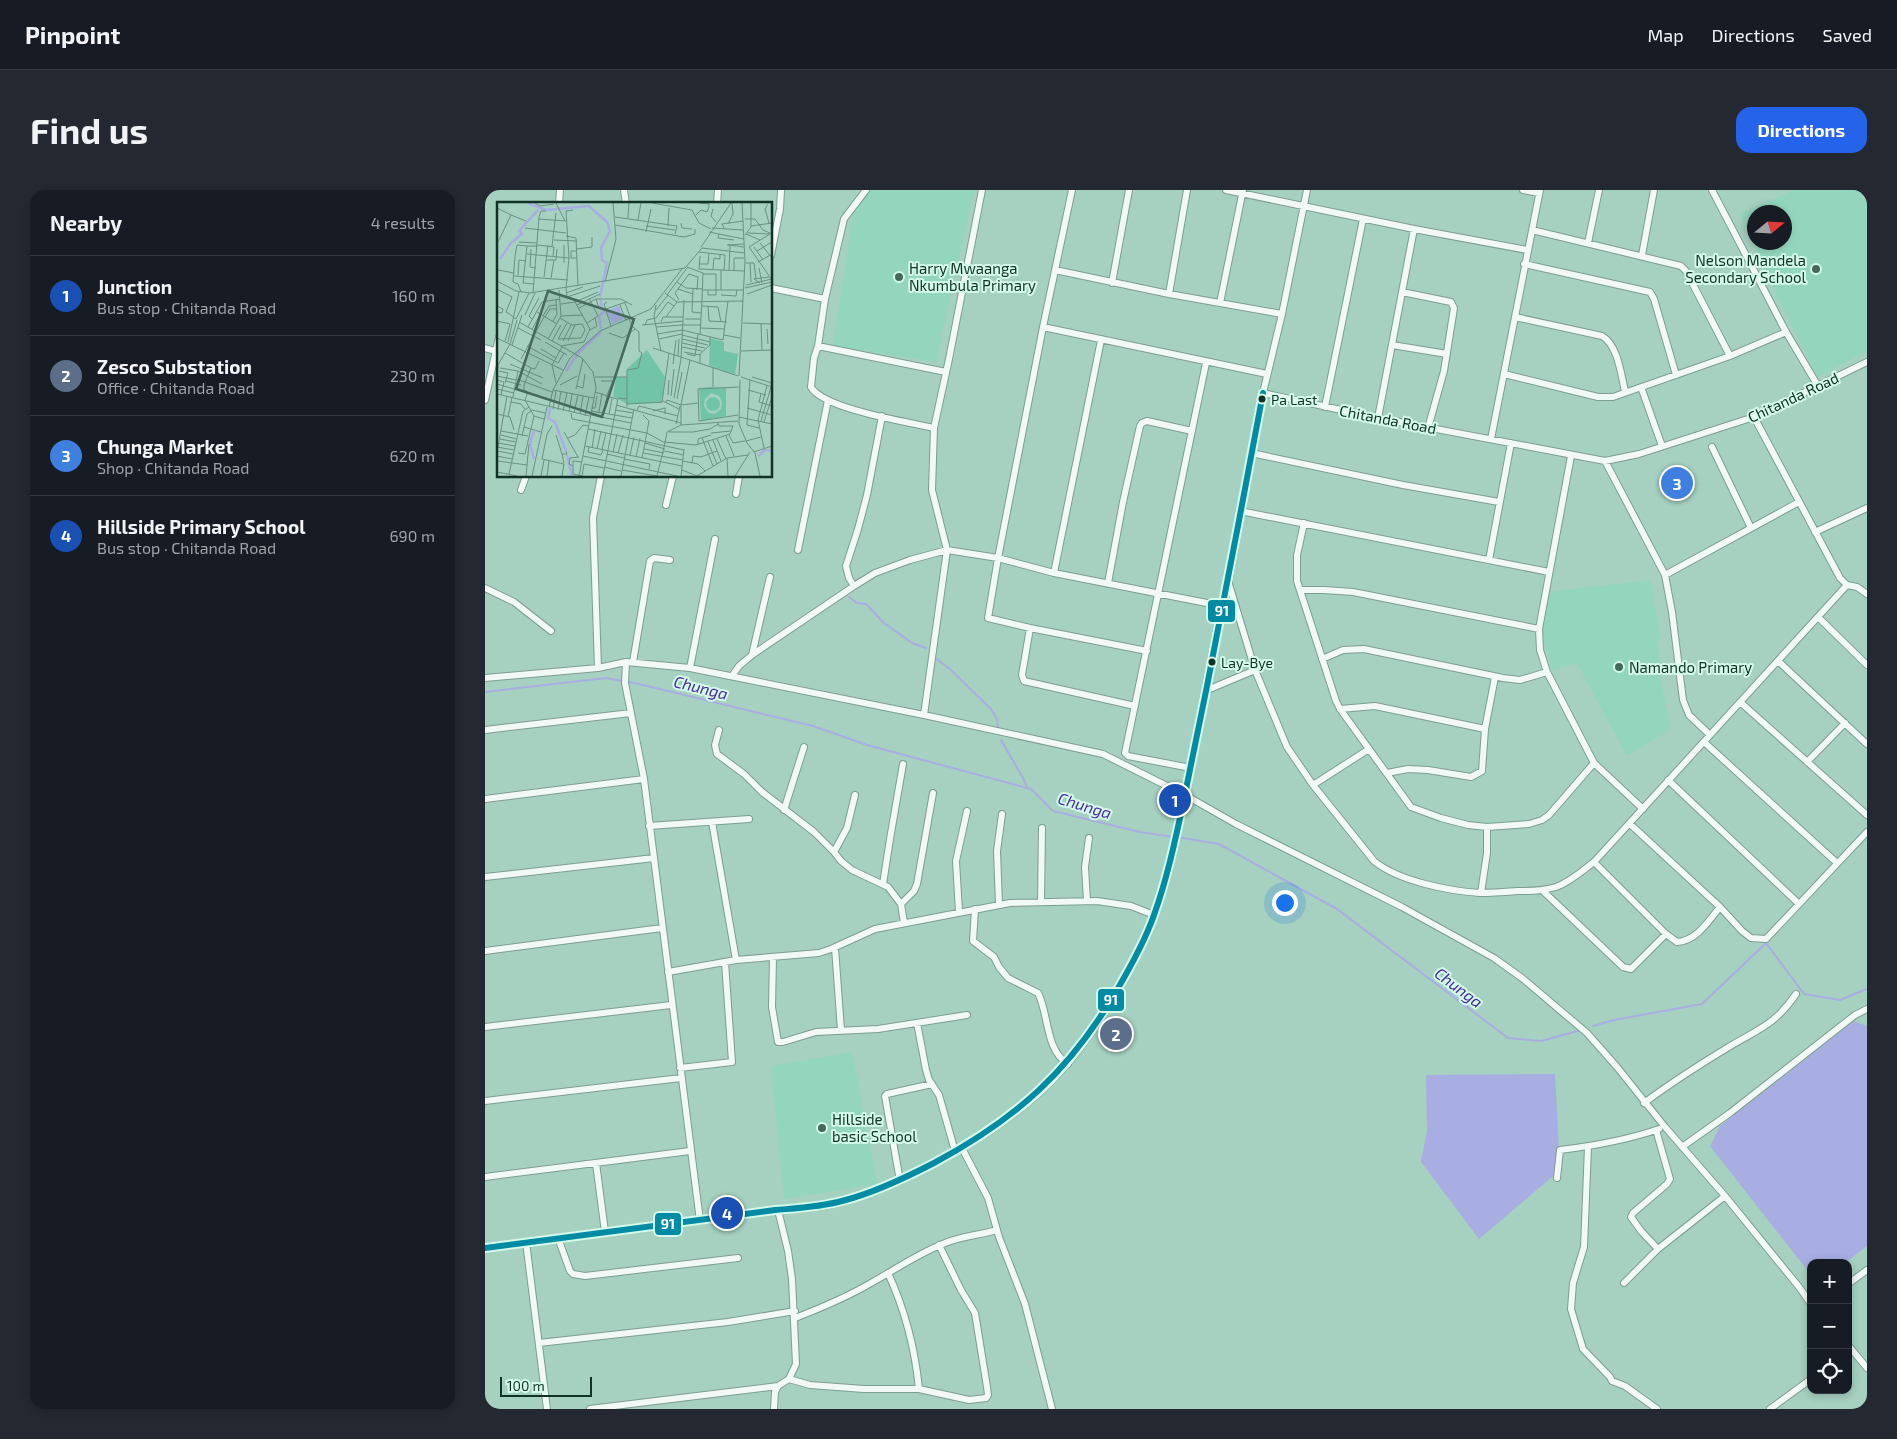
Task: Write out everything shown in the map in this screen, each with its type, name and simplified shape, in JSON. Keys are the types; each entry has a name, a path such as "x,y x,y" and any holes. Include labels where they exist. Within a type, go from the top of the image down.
{"street":[{"path":"773,246 781,209 781,190"},
{"path":"866,190 844,219 825,299 818,346 814,358 811,387 816,393 834,404 934,428"},
{"path":"924,715 947,550 932,490 934,428 982,190"},
{"path":"1072,190 1043,327 988,618 1030,628 1147,650"},
{"path":"1112,282 1129,190"},
{"path":"1169,294 1187,190"},
{"path":"1227,190 1363,219 1527,250"},
{"path":"485,1248 826,1205 881,1189 900,1181 955,1151 1000,1124 1024,1106 1068,1064 1105,1014 1143,944 1154,915 1174,844 1191,768 1221,606 1228,581 1263,393 1282,314 1307,190"},
{"path":"1491,439 1539,192 1523,190"},
{"path":"1588,243 1599,190"},
{"path":"1642,256 1654,190"},
{"path":"1712,190 1786,332 1818,386"},
{"path":"1220,303 1242,192"},
{"path":"1325,407 1363,219"},
{"path":"1379,418 1414,229"},
{"path":"1533,230 1677,264 1686,271 1729,356"},
{"path":"1525,264 1649,292 1654,299 1677,375"},
{"path":"1055,270 1169,294 1282,314"},
{"path":"773,288 825,299"},
{"path":"1402,292 1453,304 1455,308 1444,371 1428,428"},
{"path":"1515,317 1603,336 1608,340 1616,357 1625,391"},
{"path":"1043,327 1207,363 1267,374"},
{"path":"1504,374 1598,397 1613,397 1625,391 1729,356 1786,332"},
{"path":"1054,573 1101,340"},
{"path":"485,400 497,344"},
{"path":"1392,345 1447,354"},
{"path":"818,346 946,372"},
{"path":"485,348 495,351"},
{"name":"Chitanda Road","path":"1263,393 1428,428 1605,461 1639,454 1754,417 1867,362"},
{"path":"1191,768 1126,755 1207,363"},
{"path":"1641,387 1662,446"},
{"path":"798,550 828,400"},
{"path":"854,586 849,578 846,566 865,504 882,416"},
{"path":"1754,417 1840,578 1847,585 1857,586 1867,594"},
{"path":"1108,583 1140,426 1147,421 1192,431"},
{"path":"1489,560 1511,444"},
{"path":"1712,447 1751,528"},
{"path":"1251,453 1403,485 1499,502"},
{"path":"1571,456 1539,629 1540,650 1547,672 1594,763 1643,809"},
{"path":"1605,461 1665,575 1672,612 1683,700 1689,715 1710,735"},
{"path":"521,490 524,478"},
{"path":"599,668 593,518 601,478"},
{"path":"666,505 673,478"},
{"path":"736,494 738,478"},
{"path":"1665,575 1799,502"},
{"path":"1815,532 1867,508"},
{"path":"1240,511 1549,572"},
{"path":"1304,523 1297,555 1296,574 1340,709 1411,807 1441,818 1468,825 1487,827 1512,826 1542,820 1549,816 1594,763"},
{"path":"690,668 715,539"},
{"path":"732,676 739,666 752,655 854,586 891,567 947,550 998,558 1054,573 1221,606"},
{"path":"669,560 654,558 650,561 625,680 643,779 700,1221"},
{"path":"752,655 769,577"},
{"path":"1228,581 1255,670 1287,747 1313,785 1379,865 1398,874 1431,885 1465,892 1481,893 1542,890 1567,882 1594,862 1847,585"},
{"path":"485,588 514,602 551,631"},
{"path":"1300,590 1353,592 1539,629"},
{"path":"1818,616 1867,665"},
{"path":"1030,628 1022,675 1024,681 1135,706"},
{"path":"1322,658 1343,650 1364,649 1495,677 1520,680 1547,672"},
{"path":"1778,661 1867,744"},
{"path":"485,678 599,668 630,662 690,668 924,715 1103,754 1185,795 1236,824 1402,907 1505,966 1534,988 1587,1033 1617,1067 1644,1103 1725,1196 1807,1298"},
{"path":"1205,691 1255,670"},
{"path":"1387,773 1408,769 1428,770 1471,777 1481,771 1483,768 1485,729 1495,677"},
{"path":"1740,702 1867,815"},
{"path":"1340,709 1375,706 1485,729"},
{"path":"485,730 631,713"},
{"path":"1807,762 1845,723"},
{"path":"719,730 715,745 717,754 744,774 757,788 784,810 814,832 852,870 888,887 901,904 904,923"},
{"path":"1704,742 1837,863"},
{"path":"784,810 804,747"},
{"path":"1313,785 1369,749"},
{"path":"883,884 903,764"},
{"path":"485,799 643,779"},
{"path":"1668,780 1798,904"},
{"path":"901,904 914,891 917,884 933,793"},
{"path":"834,852 847,828 855,795"},
{"path":"959,912 956,861 967,811"},
{"path":"999,905 997,852 1002,814"},
{"path":"649,826 749,819"},
{"path":"712,822 736,960"},
{"path":"1630,824 1721,907 1742,931 1751,938 1759,940 1766,939 1867,832"},
{"path":"1481,893 1487,853 1487,827"},
{"path":"1041,902 1042,828"},
{"path":"1087,900 1085,867 1089,838"},
{"path":"485,877 653,858"},
{"path":"1594,862 1665,934 1677,942 1687,940 1696,935 1721,907"},
{"path":"1542,890 1623,967 1631,969 1665,934"},
{"path":"668,972 736,960 819,953 835,948 875,929 999,905 1087,900 1131,906 1154,915"},
{"path":"975,909 973,936 975,943 994,957 1008,978 1038,993 1054,1046 1059,1056 1068,1064"},
{"path":"485,951 662,928"},
{"path":"835,948 841,1030"},
{"path":"773,957 772,1007 779,1042 816,1032 878,1029 967,1015"},
{"path":"680,1068 732,1062 725,962"},
{"path":"1644,1103 1667,1085 1756,1033 1779,1016 1796,994"},
{"path":"485,1027 671,1005"},
{"path":"1682,1147 1744,1102 1855,1015 1867,1009"},
{"path":"917,1023 928,1075 939,1095 955,1151"},
{"path":"485,1101 681,1078"},
{"path":"900,1181 885,1096 932,1084"},
{"path":"1557,1178 1560,1150 1588,1147 1665,1128"},
{"path":"1656,1130 1670,1179 1631,1217 1658,1249"},
{"path":"1588,1147 1584,1247 1573,1283 1571,1309 1583,1349 1612,1381 1625,1386 1657,1409"},
{"path":"485,1177 690,1151"},
{"path":"964,1152 988,1198 997,1230 1025,1304 1052,1409"},
{"path":"596,1163 605,1232"},
{"path":"1624,1283 1658,1249 1725,1196"},
{"path":"774,1409 775,1392 779,1386 789,1379 796,1364 795,1314 788,1251 778,1210"},
{"path":"539,1343 728,1322 816,1310 850,1294 939,1245 960,1238 997,1230"},
{"path":"558,1238 573,1274 594,1275 738,1258"},
{"path":"526,1242 547,1409"},
{"path":"789,1379 810,1385 865,1389 919,1389 969,1400 983,1399 988,1395 975,1313 939,1245"},
{"path":"1852,1281 1867,1270"},
{"path":"888,1273 901,1304 912,1342 919,1389"},
{"path":"1850,1349 1864,1358 1867,1368"},
{"path":"1770,1409 1807,1382"},
{"path":"590,1409 779,1386"}],"shaded area":[{"name":"Harry Mwaanga Nkumbula Primary","path":"862,190 974,190 936,362 833,346 854,208"},
{"name":"Nelson Mandela Secondary School","path":"1795,190 1860,190 1867,205 1867,351 1818,377 1756,250 1792,250 1792,205 1761,205"},
{"name":"Nelson Mandela Secondary School","path":"1747,211 1747,230 1740,214"},
{"name":"Namando Primary","path":"1650,580 1661,640 1657,642 1662,687 1671,729 1627,756 1577,663 1553,671 1542,636 1546,592"},
{"path":"852,1052 877,1184 784,1199 771,1066"}],"water":[{"path":"1854,1021 1867,1026 1867,1246 1850,1259 1807,1259 1807,1270 1710,1146 1720,1126"},
{"path":"1555,1074 1560,1170 1479,1239 1421,1162 1427,1131 1426,1075"}],"waterway":[{"path":"849,597 857,603 866,604 884,623 912,643 926,648"},
{"path":"934,657 951,670 991,709 997,719 998,728"},
{"name":"Chunga","path":"485,692 606,678 639,684 813,726 867,745 1031,789 1053,811 1140,832 1173,837"},
{"path":"1001,740 1027,787"},
{"name":"Chunga","path":"1177,837 1219,844 1337,909 1508,1038 1541,1041 1578,1031"},
{"name":"Chunga","path":"1593,1026 1614,1020 1702,1004 1766,943 1804,994 1840,1000 1867,989"}],"transit line":[{"name":"91","path":"485,1248 817,1206 854,1198 901,1180 991,1129 1016,1110 1060,1069 1099,1019 1122,981 1146,934 1163,888 1180,818 1207,686 1263,393"}],"place":[{"name":"Nelson Mandela Secondary School","path":"1816,269"},
{"name":"Harry Mwaanga Nkumbula Primary","path":"899,277"},
{"name":"Pa Last","path":"1262,399"},
{"name":"Chunga Market","path":"1677,483"},
{"name":"Lay-Bye","path":"1212,662"},
{"name":"Namando Primary","path":"1619,667"},
{"name":"Junction","path":"1175,800"},
{"name":"Zesco Substation","path":"1116,1034"},
{"name":"Hillside basic School","path":"822,1128"},
{"name":"Hillside Primary School","path":"727,1213"}]}
